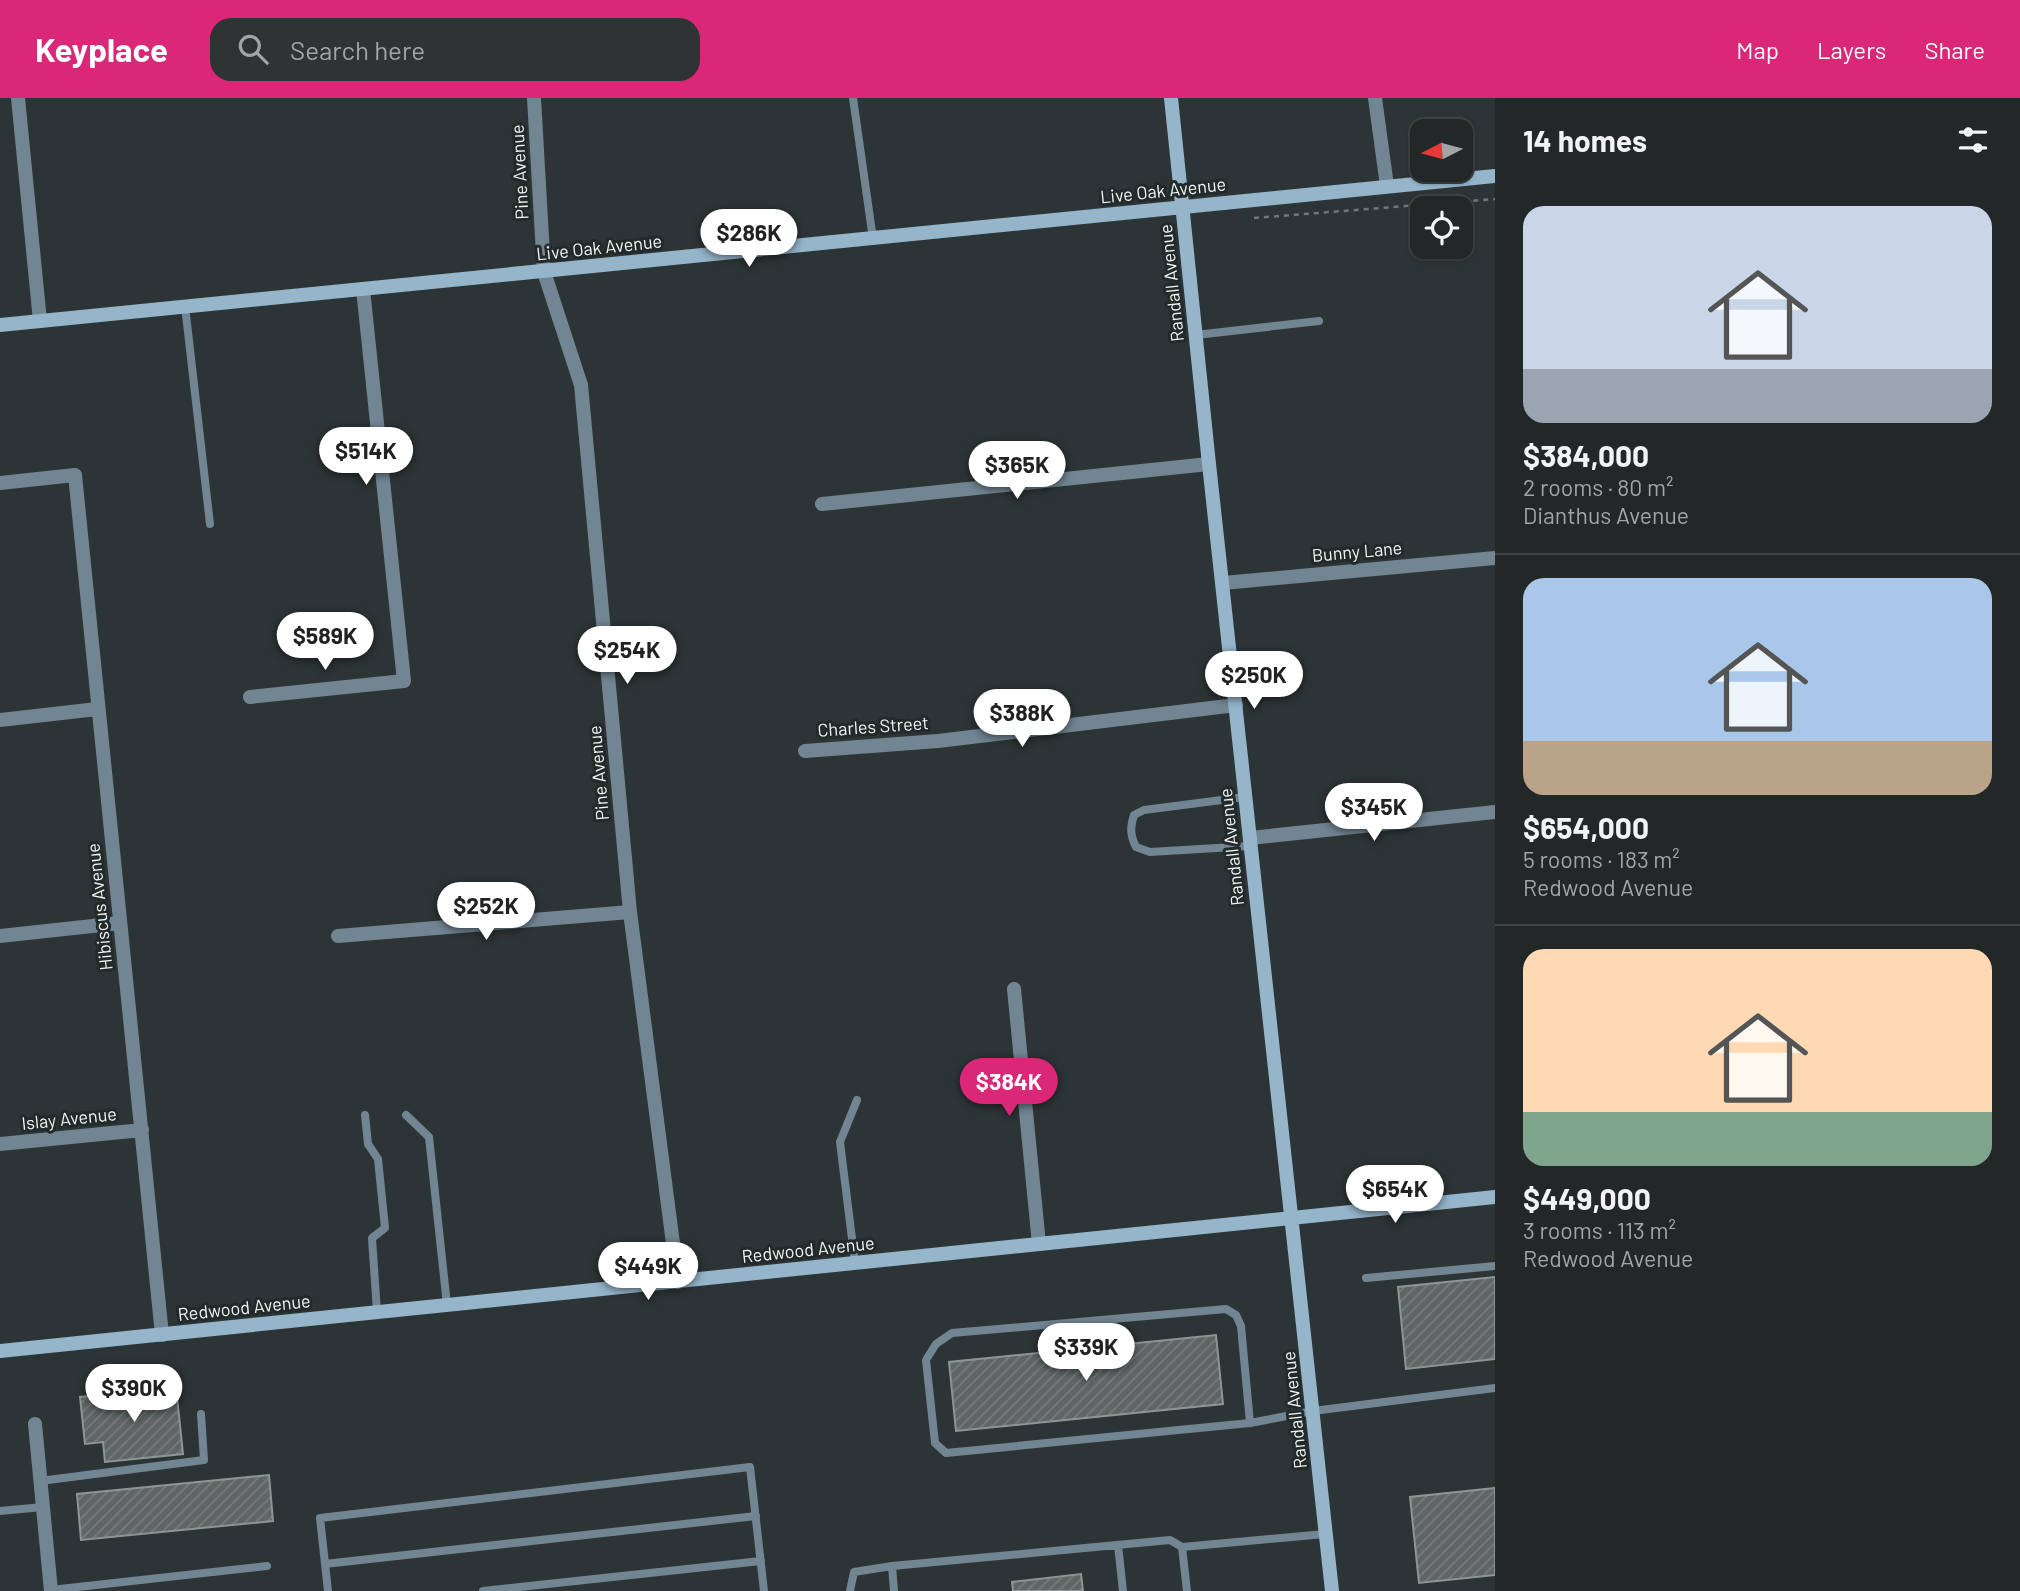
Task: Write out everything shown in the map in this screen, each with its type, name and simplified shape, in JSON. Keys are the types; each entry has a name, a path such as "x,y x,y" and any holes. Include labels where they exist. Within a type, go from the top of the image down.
{"street":[{"path":"18,98 40,321"},
{"name":"Pine Avenue","path":"534,98 544,272 581,385 631,912 678,1282"},
{"name":"Randall Avenue","path":"1171,98 1332,1591"},
{"path":"1375,98 1387,186"},
{"name":"Live Oak Avenue","path":"0,326 1495,176"},
{"path":"250,697 404,681 363,289"},
{"path":"821,504 1209,464"},
{"name":"Hibiscus Avenue","path":"0,483 75,475 162,1335"},
{"name":"Bunny Lane","path":"1223,583 1495,558"},
{"name":"Charles Street","path":"805,751 938,741 1236,705"},
{"path":"0,720 97,709"},
{"path":"1250,842 1495,812"},
{"path":"338,936 631,912"},
{"path":"0,936 121,923"},
{"path":"1014,989 1039,1244"},
{"name":"Islay Avenue","path":"0,1144 142,1130"},
{"name":"Redwood Avenue","path":"0,1351 1495,1198"},
{"path":"35,1424 51,1590"}],"lane":[{"path":"853,98 873,239"},
{"path":"185,306 210,524"},
{"path":"1196,335 1319,321"},
{"path":"1245,797 1144,810 1134,815 1130,825 1131,837 1136,847 1150,852 1250,842"},
{"path":"855,1263 840,1142 857,1100"},
{"path":"365,1115 368,1144 378,1159 385,1228 372,1238 377,1312"},
{"path":"406,1115 429,1137 447,1305"},
{"path":"1366,1278 1495,1266"},
{"path":"1250,1423 1241,1326 1236,1315 1226,1308 952,1333 936,1344 926,1360 935,1443 946,1453 1250,1423 1313,1411 1495,1388"},
{"path":"40,1481 204,1460 201,1414"},
{"path":"328,1591 320,1518 750,1467 764,1591"},
{"path":"0,1511 43,1507"},
{"path":"325,1564 756,1516"},
{"path":"850,1591 854,1572 891,1566 1170,1540 1182,1547 1325,1534"},
{"path":"1118,1545 1123,1591"},
{"path":"1182,1547 1187,1591"},
{"path":"483,1591 761,1561"},
{"path":"51,1590 267,1566"},
{"path":"891,1566 894,1591"}],"path":[{"path":"1254,218 1495,199"}],"building":[{"path":"1495,1277 1495,1359 1406,1369 1398,1287"},
{"path":"1216,1335 1223,1404 956,1431 949,1362"},
{"path":"176,1387 183,1454 105,1462 103,1442 85,1444 80,1397"},
{"path":"269,1475 273,1521 81,1540 77,1494"},
{"path":"1495,1488 1495,1575 1419,1583 1410,1497"},
{"path":"1081,1574 1083,1591 1013,1591 1012,1582"}]}
